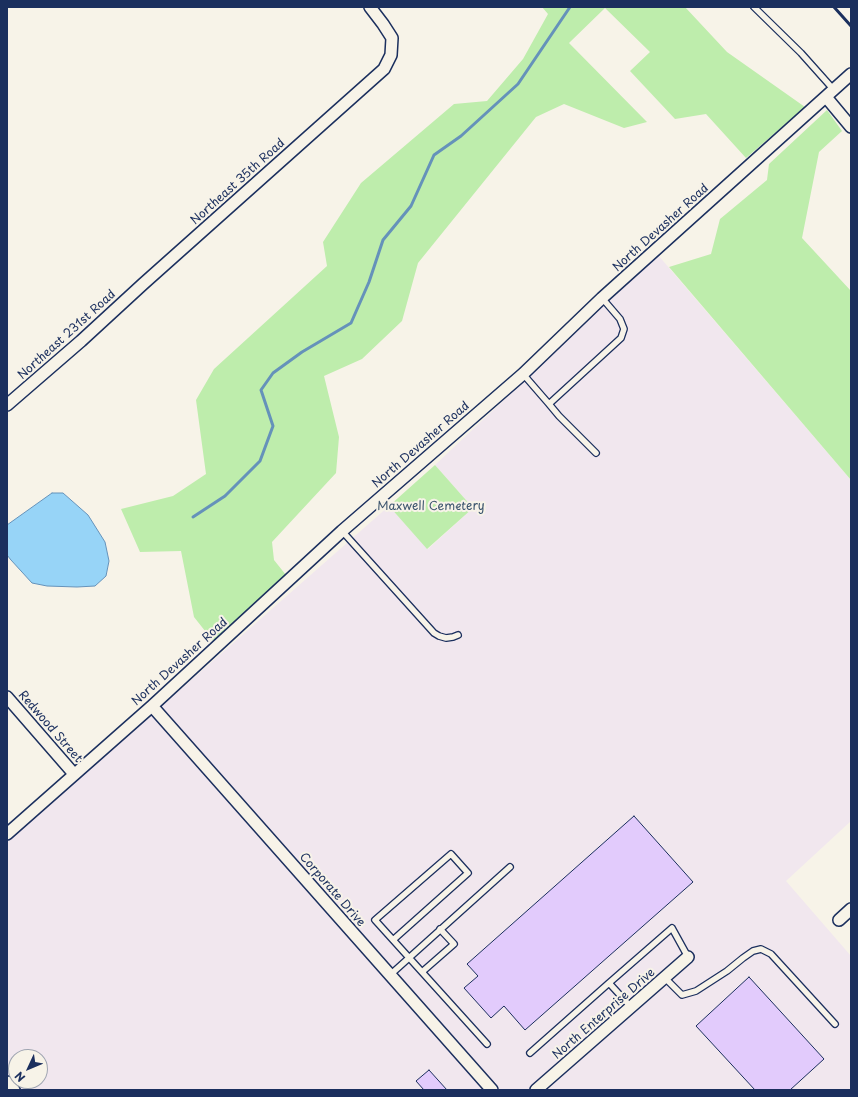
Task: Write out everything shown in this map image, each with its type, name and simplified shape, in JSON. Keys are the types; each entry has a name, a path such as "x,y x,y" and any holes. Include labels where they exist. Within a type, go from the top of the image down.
{"street":[{"name":"Northeast 35th Road","path":"144,284 384,69 391,55 392,38 370,7"},
{"name":"North Devasher Road","path":"7,834 152,706 342,531 523,374 602,298 851,74"},
{"path":"830,93 851,127"},
{"name":"Northeast 231st Road","path":"7,405 144,284"},
{"name":"Redwood Street","path":"7,697 74,774"},
{"name":"Corporate Drive","path":"152,706 492,1090"},
{"path":"839,920 851,909"},
{"name":"North Enterprise Drive","path":"536,1090 688,957"},
{"path":"7,1082 14,1090"}],"lane":[{"path":"754,7 801,53 830,93"},
{"path":"550,404 621,338 624,329 620,319 602,298"},
{"path":"523,374 559,416 596,453"},
{"path":"342,531 434,633 446,638 458,635"},
{"path":"393,940 468,873 451,854 375,920 393,940 409,957 487,1044"},
{"path":"390,975 510,867"},
{"path":"530,1053 672,928 688,957"},
{"path":"422,972 454,944 440,929"},
{"path":"665,978 682,994 696,992 753,951 761,949 771,954 835,1024"},
{"path":"609,983 631,1007"}],"shaded area":[{"path":"658,255 851,480 851,821 786,881 851,956 851,1090 7,1090 7,842 389,506 428,549 473,508 435,465"}],"green space":[{"path":"542,7 685,7 727,52 805,107 746,158 706,114 675,119 630,71 650,52 605,8 569,43 647,122 624,128 564,104 536,117 418,263 402,321 362,359 324,376 339,437 336,473 272,542 274,560 286,575 213,641 194,617 181,551 140,552 121,509 173,496 206,474 196,400 214,369 327,266 323,242 361,183 454,104 487,101 523,59 548,14"},
{"path":"827,110 842,131 819,152 802,238 851,291 851,480 669,267 711,254 720,219 767,180 769,164"},
{"name":"Maxwell Cemetery","path":"435,465 473,508 427,549 389,506"}],"water":[{"path":"52,493 63,493 88,515 105,542 109,561 106,576 95,586 47,586 32,583 7,555 7,525"}],"building":[{"path":"634,816 693,882 525,1030 504,1006 491,1018 464,988 478,976 467,964"},
{"path":"749,977 824,1059 790,1090 755,1090 696,1026"},
{"path":"429,1070 447,1090 424,1090 416,1081"}],"waterway":[{"path":"193,517 225,496 260,461 273,426 261,390 273,373 302,352 351,323 369,282 383,240 411,206 434,155 461,136 518,84 570,7"}],"railway":[{"path":"834,7 851,26"}]}
